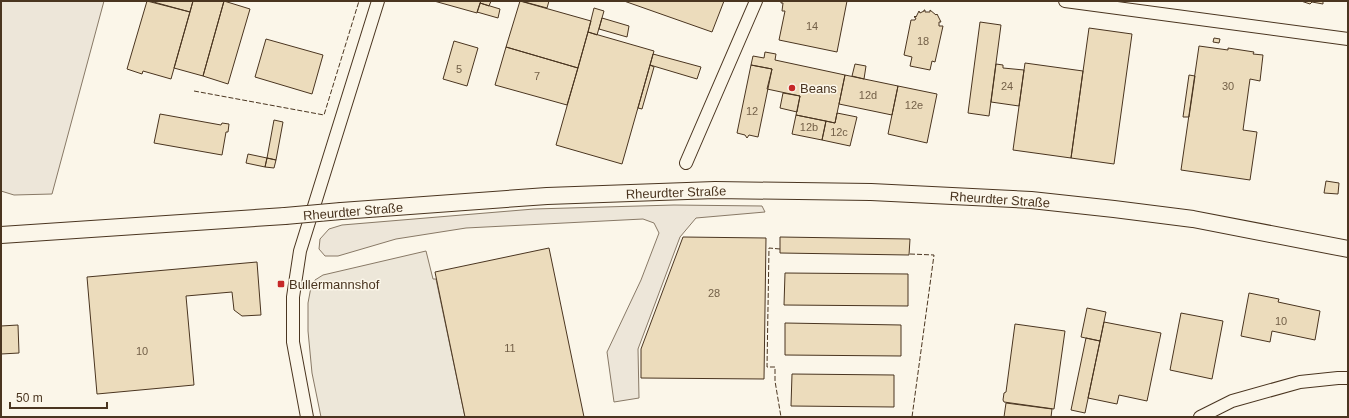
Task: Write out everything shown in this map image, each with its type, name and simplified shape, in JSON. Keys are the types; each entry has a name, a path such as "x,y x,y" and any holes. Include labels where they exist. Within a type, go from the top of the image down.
{"main road":[{"name":"Rheurdter Straße","path":"1,235 285,216 548,196 715,190 871,192 1031,200 1193,219 1348,249"}],"street":[{"path":"307,417 293,342 293,297 300,251 378,1"},
{"path":"686,163 756,1"},
{"path":"1065,1 1348,39"},
{"path":"1200,417 1232,401 1300,382 1348,378"}],"shaded area":[{"path":"1,1 104,1 52,194 14,195 1,191"},
{"path":"674,205 762,206 765,212 696,218 680,237 638,349 639,398 614,402 607,352 641,280 659,233 654,223 643,219 466,228 396,239 338,256 325,256 319,249 320,239 329,229 342,225 534,209"},
{"path":"426,251 433,279 436,279 465,417 321,417 312,373 308,331 308,303 311,287 315,280 323,275"}],"building":[{"path":"147,1 190,12 171,79 143,71 142,74 127,69"},
{"path":"150,1 193,1 190,12"},
{"path":"193,1 224,1 203,76 174,68"},
{"path":"224,1 250,9 228,84 203,76"},
{"path":"434,1 481,1 477,13"},
{"path":"481,1 491,1 489,6 480,3"},
{"path":"520,1 591,21 578,68 506,47"},
{"path":"521,1 549,1 547,8"},
{"path":"624,1 724,1 712,32"},
{"path":"781,1 847,1 837,52 779,40 785,11 782,11 783,3 781,3"},
{"path":"1301,1 1323,1 1323,4 1312,2 1310,4"},
{"path":"480,3 500,9 498,18 477,12"},
{"path":"594,8 604,11 597,35 588,32"},
{"path":"924,10 925,12 930,12 930,10 936,15 937,14 941,22 939,22 939,26 943,26 935,62 932,61 930,70 910,66 912,57 904,55 911,20 915,20 916,18 914,17 916,17 919,11 920,13"},
{"path":"602,18 629,26 627,37 599,29"},
{"path":"980,22 1001,25 989,116 968,113"},
{"path":"1089,28 1132,34 1114,164 1071,158"},
{"path":"588,32 654,51 622,164 556,145"},
{"path":"1214,38 1220,39 1219,43 1213,42"},
{"path":"266,39 323,55 312,94 255,77"},
{"path":"454,41 478,48 467,86 443,79"},
{"path":"1199,46 1228,50 1228,48 1263,55 1260,81 1250,79 1243,130 1257,132 1250,180 1181,170"},
{"path":"506,47 578,68 567,105 495,85"},
{"path":"765,52 776,54 775,60 845,75 835,123 796,115 800,96 767,89 772,69 751,65 753,56 764,58"},
{"path":"653,54 701,67 697,79 650,65"},
{"path":"1025,63 1083,71 1071,158 1013,150"},
{"path":"855,64 866,66 864,79 852,76"},
{"path":"996,64 1003,65 1003,68 1024,70 1019,106 991,102"},
{"path":"650,65 654,67 642,109 638,108"},
{"path":"751,65 772,69 758,137 749,135 747,138 745,135 737,133"},
{"path":"845,75 898,86 892,115 839,104"},
{"path":"1189,75 1195,76 1189,117 1183,117"},
{"path":"898,86 937,94 927,143 888,134"},
{"path":"783,93 800,96 797,112 780,108"},
{"path":"837,113 857,117 850,146 822,140 826,121 835,123"},
{"path":"160,114 221,125 222,123 229,124 222,155 154,143"},
{"path":"796,115 826,121 822,140 792,134"},
{"path":"274,120 283,122 276,160 267,158"},
{"path":"248,154 267,158 265,167 246,163"},
{"path":"267,158 276,160 274,168 265,167"},
{"path":"1326,181 1339,183 1338,194 1324,193"},
{"path":"683,237 766,238 764,379 641,378 641,349"},
{"path":"780,237 910,239 909,255 780,253"},
{"path":"549,248 584,417 465,417 435,272"},
{"path":"257,262 261,315 242,316 234,310 232,292 186,296 194,385 97,394 87,277"},
{"path":"785,273 908,274 908,306 784,305"},
{"path":"1249,293 1279,299 1278,302 1320,311 1315,340 1272,331 1270,342 1241,336"},
{"path":"1087,308 1106,312 1100,341 1081,337"},
{"path":"1181,313 1223,321 1212,379 1170,370"},
{"path":"1104,322 1161,333 1147,401 1119,395 1117,404 1088,398"},
{"path":"785,323 901,325 901,356 785,355"},
{"path":"1015,324 1065,331 1054,409 1004,402 1003,400 1004,393 1006,392"},
{"path":"18,325 19,353 1,354 1,326"},
{"path":"1086,338 1100,341 1085,413 1071,410"},
{"path":"792,374 894,375 894,407 791,406"},
{"path":"1006,403 1052,409 1051,417 1004,417"}],"fence":[{"path":"194,91 324,115 359,1"},
{"path":"780,249 769,248 767,367 775,367 775,381 781,417"},
{"path":"910,254 934,255 912,417"}],"place":[{"name":"Beans","path":"792,88"},
{"name":"Bullermannshof","path":"281,284"}]}
